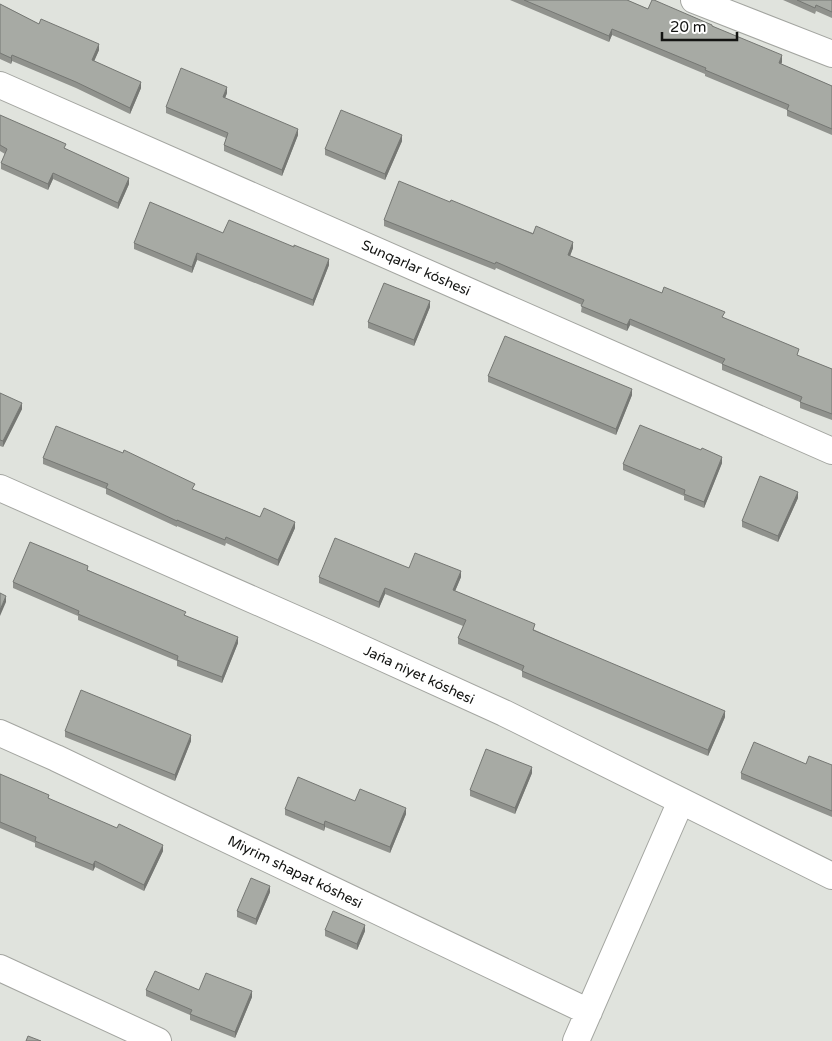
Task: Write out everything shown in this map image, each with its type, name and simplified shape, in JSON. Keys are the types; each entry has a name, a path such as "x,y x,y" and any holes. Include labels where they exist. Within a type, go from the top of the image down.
{"street":[{"path":"694,0 832,54"},
{"name":"Sunqarlar kóshesi","path":"0,85 832,451"},
{"name":"Jańa niyet kóshesi","path":"0,488 504,713 832,876"},
{"name":"Miyrim shapat kóshesi","path":"0,733 74,766 589,1012"},
{"path":"576,1041 680,801"},
{"path":"0,968 158,1041"}],"building":[{"path":"524,0 627,0 648,9 652,0 654,0 782,55 779,63 832,86 832,129 787,110 789,105 705,70 706,68 612,29 609,36"},
{"path":"797,0 832,0 832,12 816,5 815,8"},
{"path":"0,4 39,24 41,19 99,44 92,60 141,82 130,108 76,82 12,55 11,58 0,53"},
{"path":"181,68 227,87 223,97 298,129 282,170 224,145 228,133 166,107"},
{"path":"341,110 402,135 385,174 325,149"},
{"path":"0,115 66,144 64,148 129,178 118,203 53,173 48,184 1,163 7,149 0,145"},
{"path":"399,181 533,234 536,226 573,242 568,255 662,293 664,287 725,312 722,317 799,349 797,355 832,369 832,414 800,402 802,397 722,364 725,359 630,319 627,325 581,306 584,300 496,262 495,264 384,220"},
{"path":"150,202 223,233 229,220 294,247 294,245 329,259 313,300 197,253 192,267 134,243"},
{"path":"384,283 430,301 414,340 368,322"},
{"path":"505,336 632,389 616,429 488,376"},
{"path":"0,393 22,403 3,441 0,440"},
{"path":"640,425 722,457 704,502 684,494 685,490 623,464"},
{"path":"56,426 123,453 124,450 195,484 192,489 260,517 264,508 295,522 278,560 226,537 225,540 177,521 106,488 108,484 43,458"},
{"path":"760,476 798,492 778,536 742,521"},
{"path":"335,538 409,568 415,553 461,571 453,590 535,624 533,630 725,711 708,750 522,671 524,666 458,638 466,620 385,588 379,602 319,577"},
{"path":"30,542 88,566 87,570 186,612 184,615 238,637 222,677 177,660 178,656 78,614 79,611 13,582"},
{"path":"0,593 6,596 0,610"},
{"path":"81,690 191,735 175,775 65,731"},
{"path":"754,742 806,764 809,756 832,765 832,811 741,773"},
{"path":"486,749 532,767 515,808 470,790"},
{"path":"0,774 49,795 48,798 117,828 119,824 163,845 144,885 95,861 93,865 35,841 36,837 0,822"},
{"path":"298,777 355,801 360,789 406,808 390,847 325,821 324,825 285,809"},
{"path":"251,878 270,886 256,919 237,911"},
{"path":"333,911 365,925 357,944 325,930"},
{"path":"155,971 199,990 206,973 252,991 235,1032 190,1014 192,1010 146,990"},
{"path":"28,1036 41,1041 26,1041"}]}
